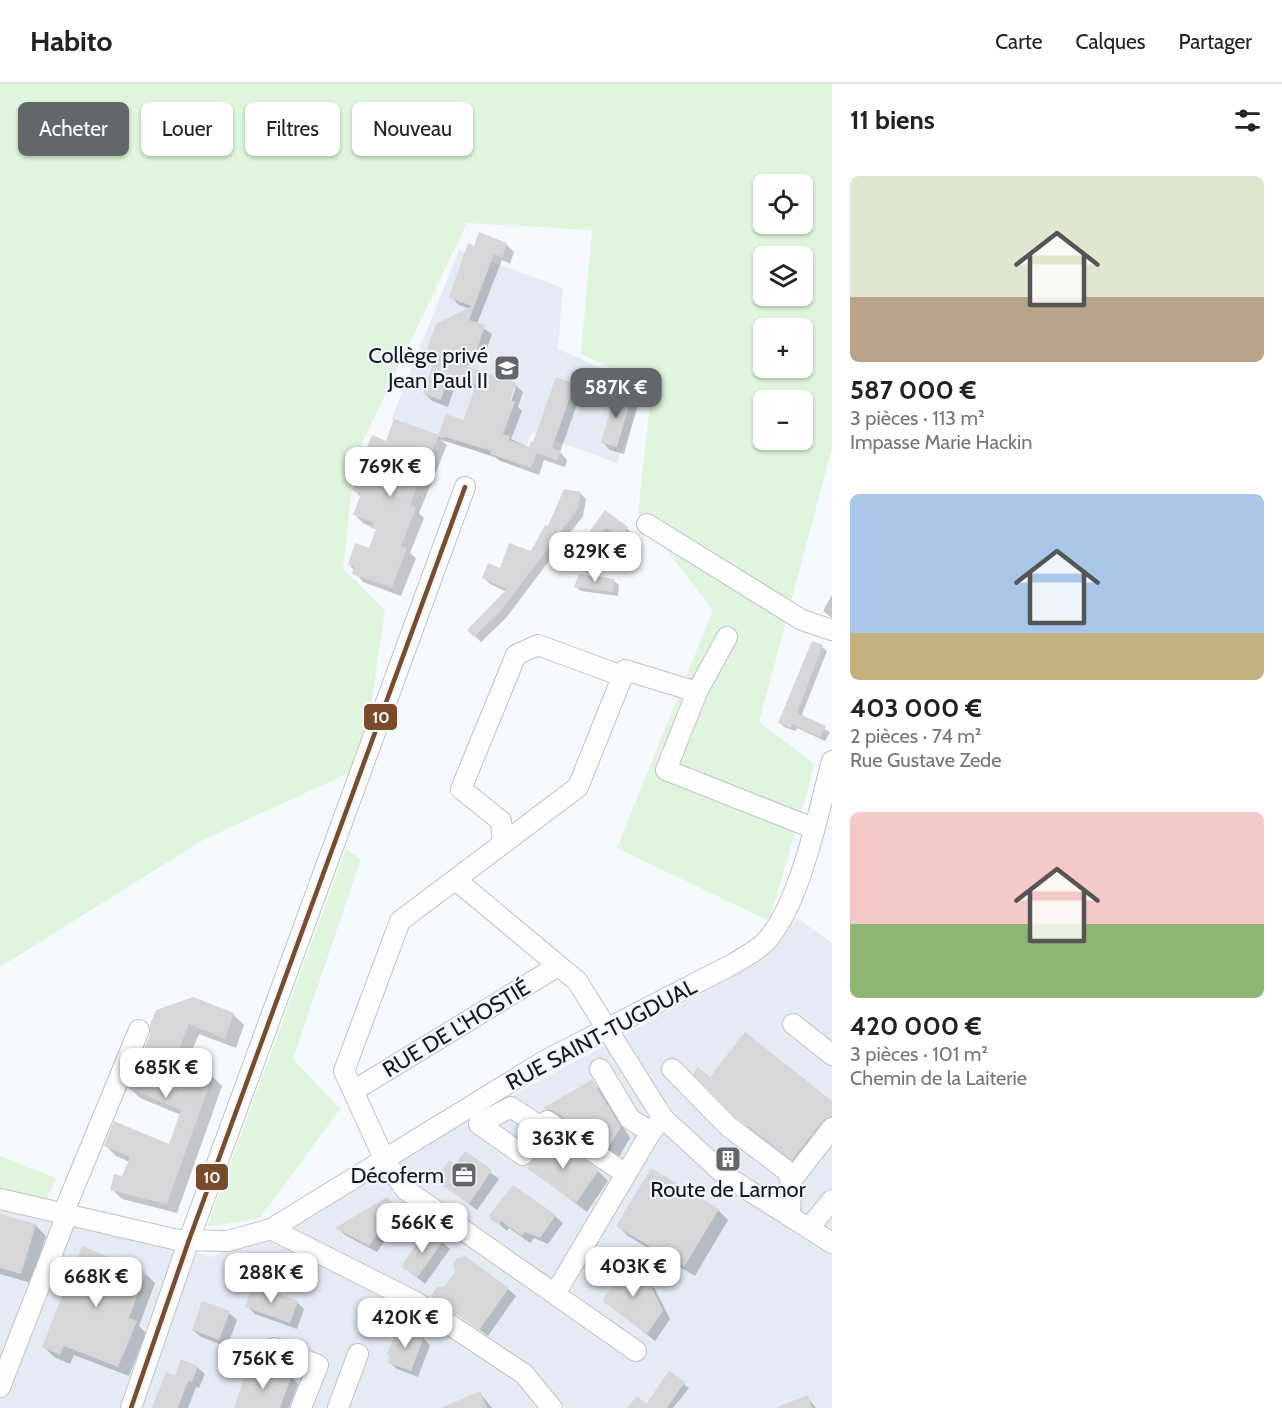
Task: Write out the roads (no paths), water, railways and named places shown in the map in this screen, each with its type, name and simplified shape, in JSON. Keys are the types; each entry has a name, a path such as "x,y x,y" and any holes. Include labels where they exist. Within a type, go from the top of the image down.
{"street":[{"path":"131,1408 189,1240 465,487"},
{"path":"647,524 802,620 832,630"},
{"path":"726,637 697,692 666,770 813,828"},
{"path":"503,844 501,821 461,789 516,656 538,645 622,676"},
{"path":"636,1351 406,1190 384,1159 344,1071 400,921 578,787 625,670 697,692"},
{"name":"RUE SAINT-TUGDUAL","path":"0,1199 189,1240 228,1241 271,1229 546,1060 735,963 763,944 782,918 803,864 831,772"},
{"path":"456,880 577,981 608,1029 657,1125"},
{"name":"RUE DE L'HOSTIÉ","path":"353,1091 558,966"},
{"path":"793,1024 832,1055"},
{"path":"0,1387 6,1354 139,1030"},
{"path":"600,1069 630,1119 657,1125 726,1176 832,1243"},
{"path":"672,1070 729,1127 788,1171 791,1181 790,1216"},
{"path":"542,1128 547,1121 626,1173"},
{"path":"555,1294 657,1125"},
{"path":"791,1181 832,1128"},
{"path":"810,1227 832,1200"},
{"path":"271,1229 416,1302 524,1374 552,1408"},
{"path":"274,1348 318,1365 301,1408"},
{"path":"338,1408 358,1353"}],"place":[{"name":"Collège privé Jean Paul II","path":"507,368"},
{"name":"Route de Larmor","path":"728,1159"},
{"name":"Décoferm","path":"464,1175"}]}
